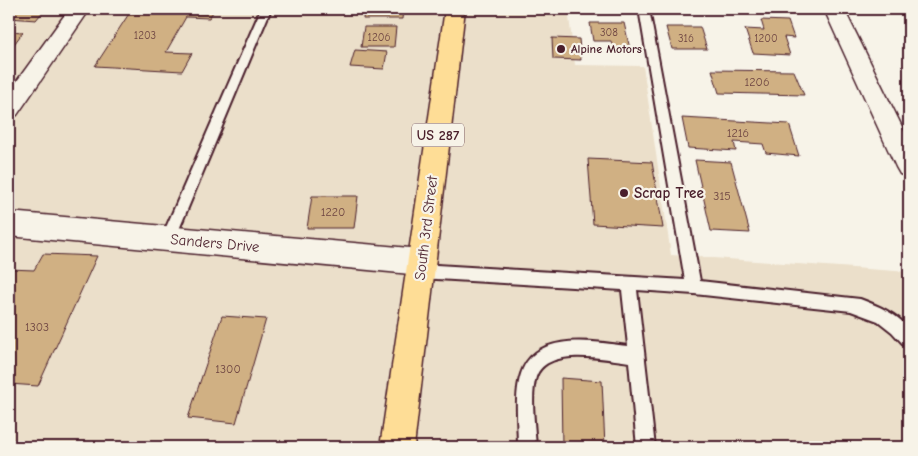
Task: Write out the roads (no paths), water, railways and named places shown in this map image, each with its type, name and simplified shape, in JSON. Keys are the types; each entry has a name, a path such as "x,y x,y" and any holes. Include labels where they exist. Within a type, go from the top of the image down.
{"main road":[{"name":"South 3rd Street","path":"397,447 455,9"}],"street":[{"path":"9,109 80,9"},
{"path":"834,9 909,167"},
{"name":"Sanders Drive","path":"9,224 421,266"}],"lane":[{"path":"168,239 266,9"},
{"path":"644,9 694,287"},
{"path":"421,266 694,287 851,304 873,309 892,320 909,340"},
{"path":"629,283 646,447"},
{"path":"527,447 528,375 541,357 562,349 637,355"}],"place":[{"name":"Alpine Motors","path":"561,49"},
{"name":"Scrap Tree","path":"624,193"}]}
